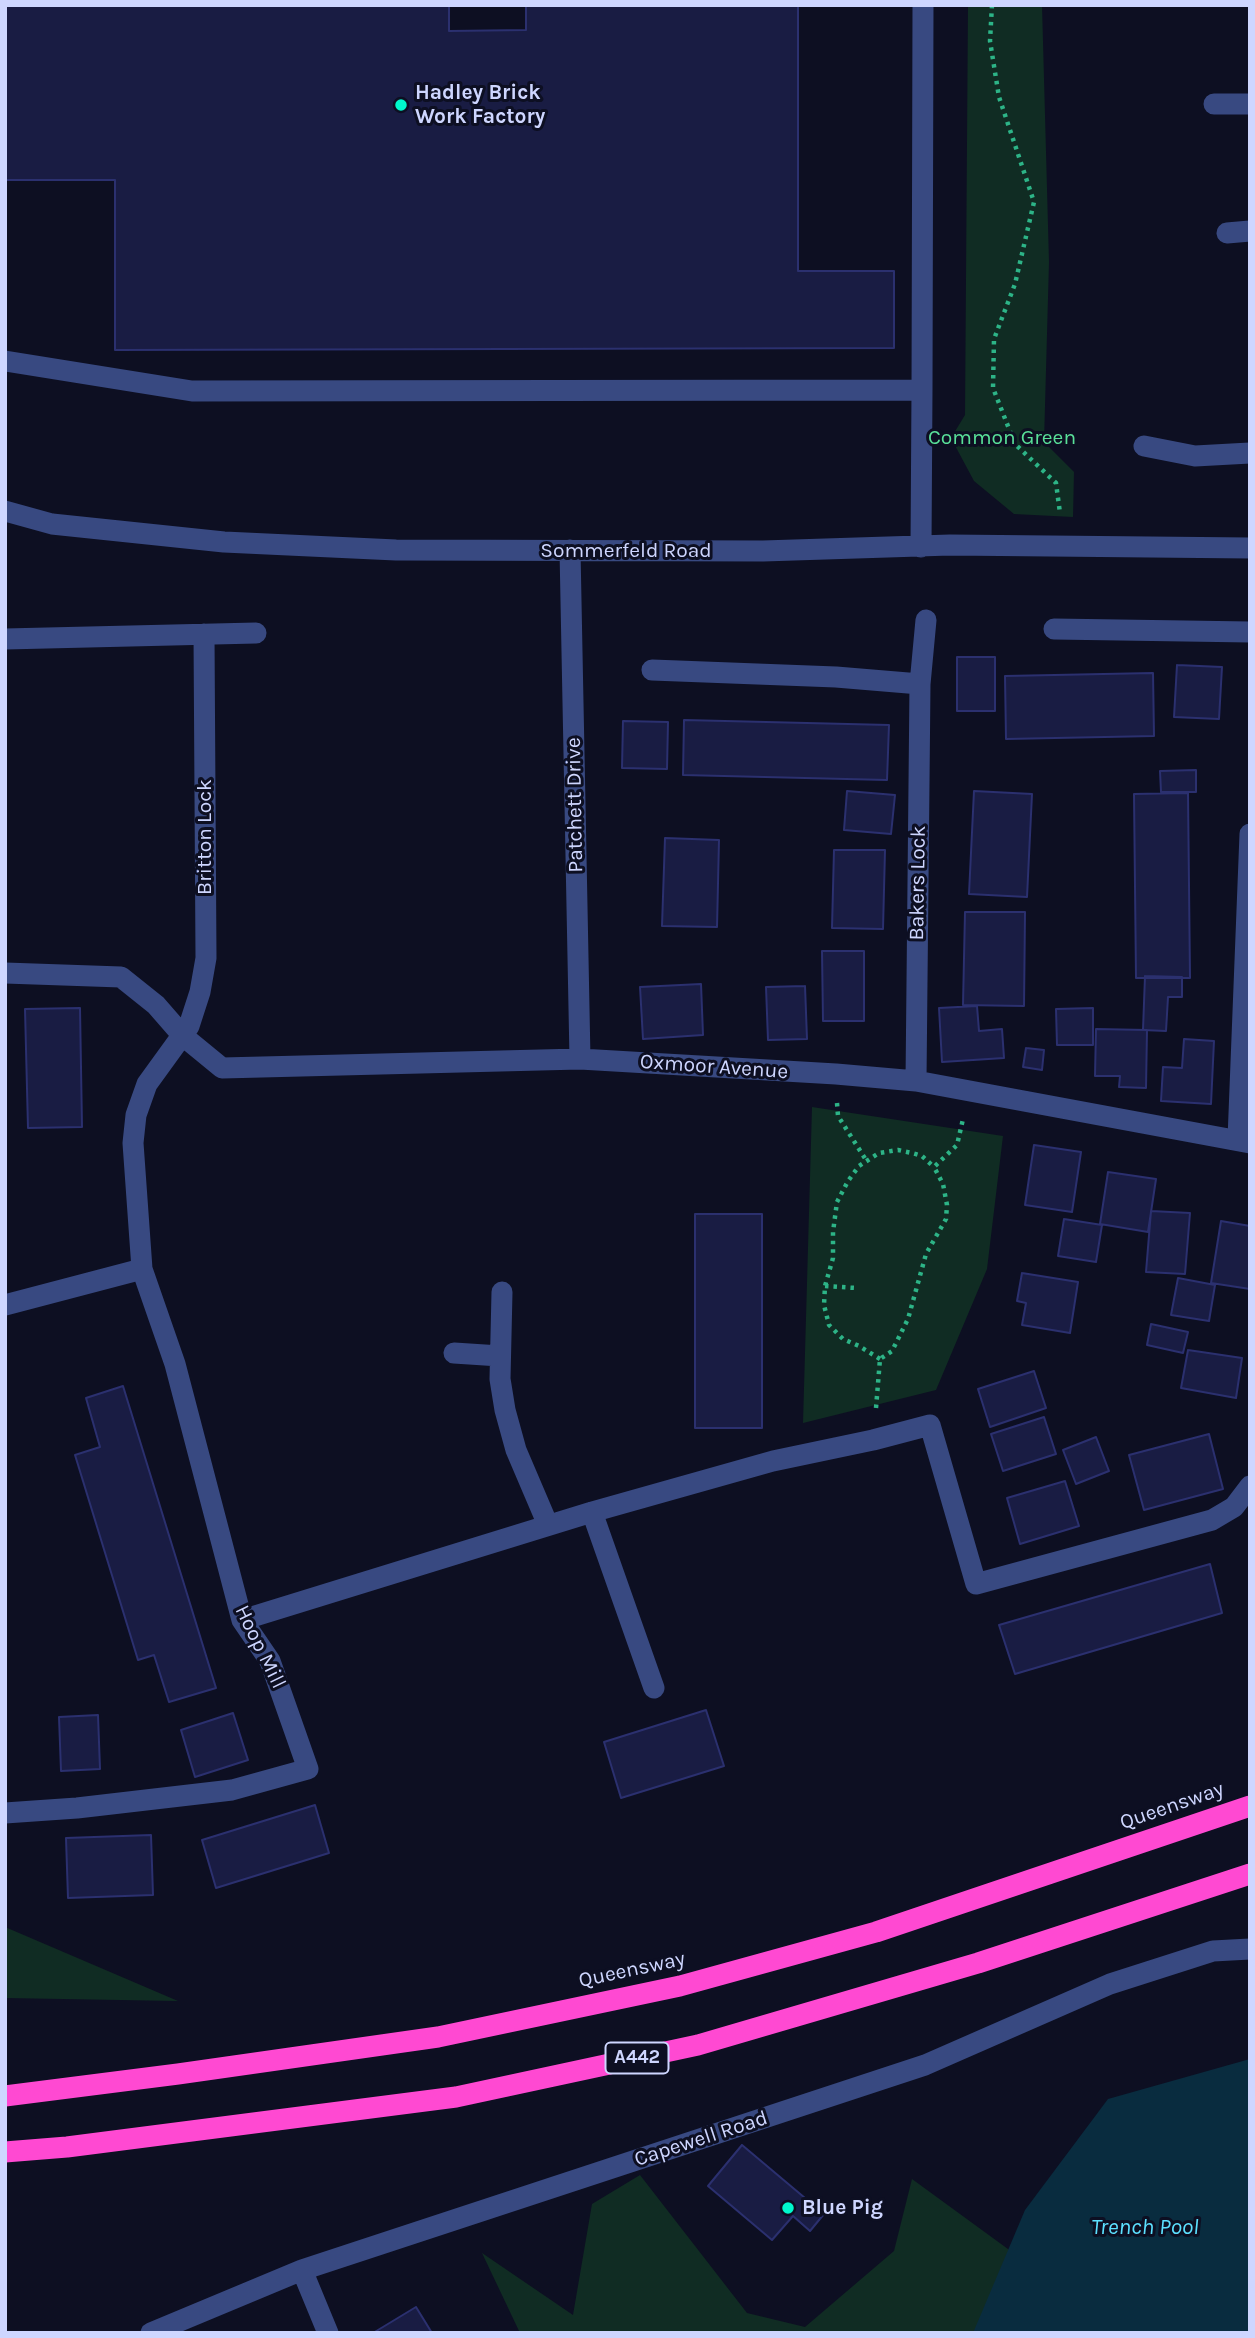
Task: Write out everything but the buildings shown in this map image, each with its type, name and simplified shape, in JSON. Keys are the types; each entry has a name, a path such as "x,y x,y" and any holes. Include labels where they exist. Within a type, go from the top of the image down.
{"highway":[{"name":"Queensway","path":"5,2096 438,2037 680,1986 876,1932 1250,1806"},
{"name":"A442","path":"5,2152 67,2147 456,2097 698,2045 978,1963 1250,1874"},
{"path":"5,2082 89,2085"}],"street":[{"path":"921,547 923,5"},
{"path":"1214,104 1250,104"},
{"path":"1227,233 1250,230"},
{"path":"5,361 192,391 922,390"},
{"path":"1144,446 1195,456 1250,453"},
{"name":"Sommerfeld Road","path":"5,512 52,524 224,542 396,550 1250,548"},
{"name":"Patchett Drive","path":"570,550 580,1059"},
{"name":"Bakers Lock","path":"916,1081 920,684 926,620"},
{"path":"1054,629 1250,632"},
{"path":"5,639 256,633"},
{"name":"Britton Lock","path":"183,1036 200,992 206,958 204,634"},
{"path":"652,670 836,677 920,684"},
{"path":"1244,1141 1250,834"},
{"name":"Oxmoor Avenue","path":"5,973 121,977 156,1005 183,1036 222,1068 580,1059 836,1074 916,1081 1244,1141"},
{"name":"Hoop Mill","path":"5,1813 77,1808 232,1790 308,1769 270,1661 242,1620 175,1364 142,1269 133,1143 136,1115 147,1084 183,1036"},
{"path":"5,1305 142,1269"},
{"path":"502,1292 500,1379 505,1410 516,1450 548,1525"},
{"path":"454,1353 500,1356"},
{"path":"242,1620 592,1512 773,1461 930,1425 976,1584 1212,1520 1234,1507 1250,1486"},
{"path":"592,1512 654,1688"},
{"name":"Capewell Road","path":"151,2333 302,2270 925,2065 1110,1984 1213,1951 1250,1949"},
{"path":"302,2270 328,2333"}],"path":[{"path":"992,5 990,41 999,97 1034,202 1015,284 994,339 993,388 1015,444 1056,483 1060,513"},
{"path":"836,1074 838,1116 866,1160"},
{"path":"934,1167 957,1145 970,1091"},
{"path":"898,1150 922,1156 934,1167 943,1184 947,1205 946,1219 926,1254 908,1319 892,1351 880,1359 843,1339 830,1325 824,1306 825,1286 833,1258 837,1202 848,1181 866,1160 879,1153 898,1150"},
{"path":"825,1286 856,1288"},
{"path":"873,1440 880,1359"}],"green space":[{"name":"Common Green","path":"968,5 1042,5 1049,262 1044,442 1074,472 1073,517 1014,514 974,481 951,438 965,415"},
{"path":"812,1107 1003,1136 987,1269 936,1390 803,1423"},
{"path":"5,1927 178,2001 5,1998"},
{"path":"640,2175 747,2313 805,2327 894,2251 912,2179 1034,2268 1059,2333 520,2333 482,2253 573,2315 592,2204"}],"water":[{"name":"Trench Pool","path":"1250,2059 1250,2333 973,2333 1025,2210 1108,2099"}],"place":[{"name":"Hadley Brick Work Factory","path":"401,105"},
{"name":"Blue Pig","path":"788,2208"}]}
